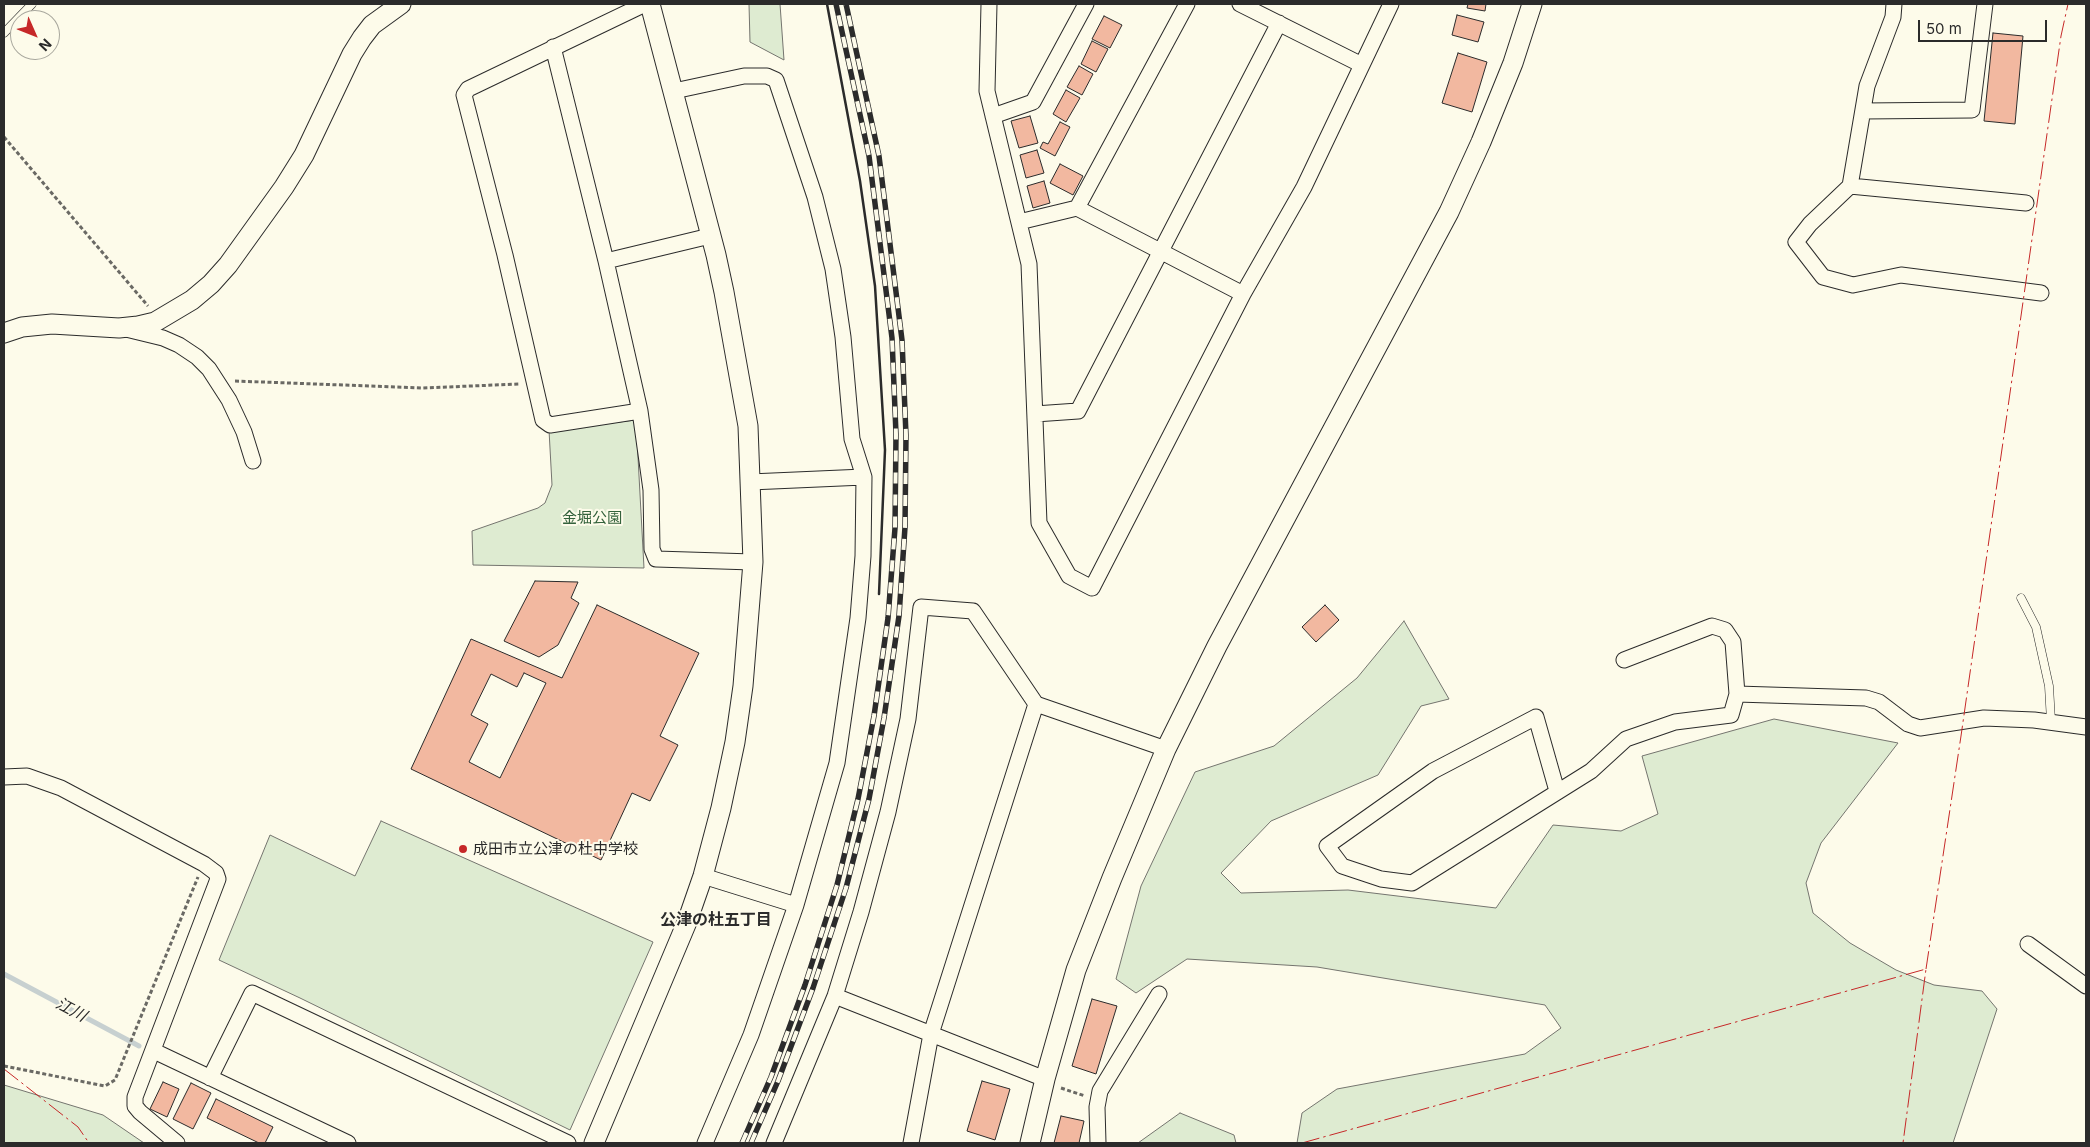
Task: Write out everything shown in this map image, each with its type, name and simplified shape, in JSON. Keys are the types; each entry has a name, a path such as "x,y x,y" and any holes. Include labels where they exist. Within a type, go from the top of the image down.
{"street":[{"path":"119,328 138,326 160,319 192,300 211,284 249,237 304,154 352,54 362,38 372,25 401,4"},
{"path":"640,411 550,425 543,420 505,255 464,96 468,88 645,4"},
{"path":"594,1143 687,922 721,808 735,742 743,686 753,562 748,426 724,292 674,91 650,4"},
{"path":"989,4 987,91 1029,264 1039,523 1070,576 1092,588 1243,294 1304,187 1391,4"},
{"path":"993,116 1032,102 1086,4"},
{"path":"1078,208 1187,4"},
{"path":"1240,4 1362,65"},
{"path":"1030,1143 1053,1084 1076,970 1166,749 1217,646 1449,212 1485,134 1513,63 1532,4"},
{"path":"1894,4 1893,17 1867,86 1850,186 1810,224 1796,242 1823,277 1853,284 1901,275 2041,294"},
{"path":"1863,111 1972,110 1985,4"},
{"path":"1035,414 1078,411 1279,23"},
{"path":"553,47 606,261 640,411 651,490 652,549 656,559 753,562"},
{"path":"674,91 744,76 767,76 776,80 815,197 833,269 843,337 852,439 864,477 863,556 858,618 837,763 796,905 751,1035 705,1143"},
{"path":"1850,186 2026,203"},
{"path":"1019,222 1078,208 1243,294"},
{"path":"606,261 710,236"},
{"path":"4,333 22,327 52,324 119,328 163,338 179,345 197,357 217,380 244,432 253,461"},
{"path":"750,482 864,477"},
{"path":"774,1143 835,996 861,912 888,812 908,719 921,607 973,611 1036,704 1166,749"},
{"path":"1557,791 1536,717 1433,772 1327,846 1342,866 1381,879 1412,884 1591,771 1626,739 1675,722 1731,715 1737,694 1734,642 1725,630 1712,626 1624,660"},
{"path":"1737,694 1866,698 1879,702 1908,724 1920,728 1984,718 2051,721 2086,727"},
{"path":"911,1143 931,1034 1036,704"},
{"path":"4,777 27,776 61,788 204,864 216,873 218,880 134,1106 177,1143"},
{"path":"702,876 796,905"},
{"path":"2028,944 2086,986"},
{"path":"210,1078 252,994 568,1143"},
{"path":"1098,1143 1097,1100 1143,1018 1159,994"},
{"path":"835,996 1053,1084"},
{"path":"154,1051 348,1143"}],"lane":[{"path":"4,33 32,4"},
{"path":"2020,598 2036,627 2049,686 2051,721"}],"path":[{"path":"4,137 160,319"},
{"path":"217,380 423,388 506,384"},
{"path":"4,1066 105,1086 116,1080 204,864"},
{"path":"1053,1084 1097,1100"}],"green space":[{"path":"749,4 780,4 784,60 750,42"},
{"name":"金堀公園","path":"636,420 644,568 473,565 472,531 538,508 545,503 552,485 549,430"},
{"path":"1404,621 1449,699 1421,706 1378,775 1271,821 1221,873 1241,893 1348,890 1496,908 1553,825 1621,831 1658,814 1642,756 1774,719 1898,743 1821,843 1806,883 1813,913 1850,943 1896,970 1934,985 1982,991 1997,1009 1953,1143 1297,1143 1302,1113 1337,1089 1525,1054 1561,1028 1545,1005 1317,967 1187,959 1136,993 1116,979 1141,886 1195,772 1274,746 1357,678"},
{"path":"381,821 653,942 570,1130 219,960 270,835 355,876"},
{"path":"4,1085 103,1115 144,1143 4,1143"},
{"path":"1180,1113 1234,1135 1236,1143 1138,1143"}],"building":[{"path":"1468,4 1486,4 1485,11 1467,8"},
{"path":"1457,15 1484,22 1478,42 1452,35"},
{"path":"1104,16 1122,25 1110,48 1092,39"},
{"path":"1993,33 2023,36 2015,124 1984,121"},
{"path":"1092,41 1108,49 1096,72 1081,64"},
{"path":"1458,53 1487,62 1472,112 1442,103"},
{"path":"1079,66 1093,74 1082,95 1067,87"},
{"path":"1066,90 1080,98 1066,122 1053,114"},
{"path":"1030,116 1038,143 1019,148 1011,121"},
{"path":"1060,122 1070,127 1055,156 1040,148 1043,142 1048,144"},
{"path":"1037,150 1044,173 1026,178 1020,155"},
{"path":"1060,164 1083,176 1073,195 1050,183"},
{"path":"1044,181 1050,203 1033,208 1027,186"},
{"path":"535,581 578,582 571,598 579,603 558,645 539,657 504,641"},
{"path":"597,605 699,653 660,736 678,745 650,801 632,793 601,860 411,769 471,639 562,678","holes":["524,673 546,683 500,778 469,762 488,724 471,715 491,674 517,687"]},
{"path":"1325,605 1339,620 1316,642 1302,627"},
{"path":"1092,999 1117,1006 1096,1074 1072,1066"},
{"path":"982,1081 1010,1089 995,1140 967,1131"},
{"path":"163,1082 179,1089 167,1117 150,1109"},
{"path":"191,1083 211,1093 193,1129 173,1119"},
{"path":"216,1099 273,1127 265,1143 259,1143 207,1118"},
{"path":"1061,1116 1084,1121 1079,1143 1054,1143"}],"waterway":[{"name":"江川","path":"4,974 139,1046"}],"railway":[{"path":"742,1143 771,1077 805,985 837,885 858,799 874,716 888,618 895,528 896,434 892,338 869,156 836,4"},
{"path":"751,1143 778,1081 813,988 846,888 869,799 884,718 899,616 905,527 906,435 902,340 879,156 846,4"}],"wall":[{"path":"827,4 860,181 875,286 885,450 879,594"}],"power":[{"path":"1926,969 2061,36 2068,4"},
{"path":"1302,1143 1926,969 1903,1143"},
{"path":"4,1069 78,1127 89,1143"}],"place":[{"name":"成田市立公津の杜中学校","path":"463,849"}],"district":[{"name":"公津の杜五丁目","path":"716,920"}]}
